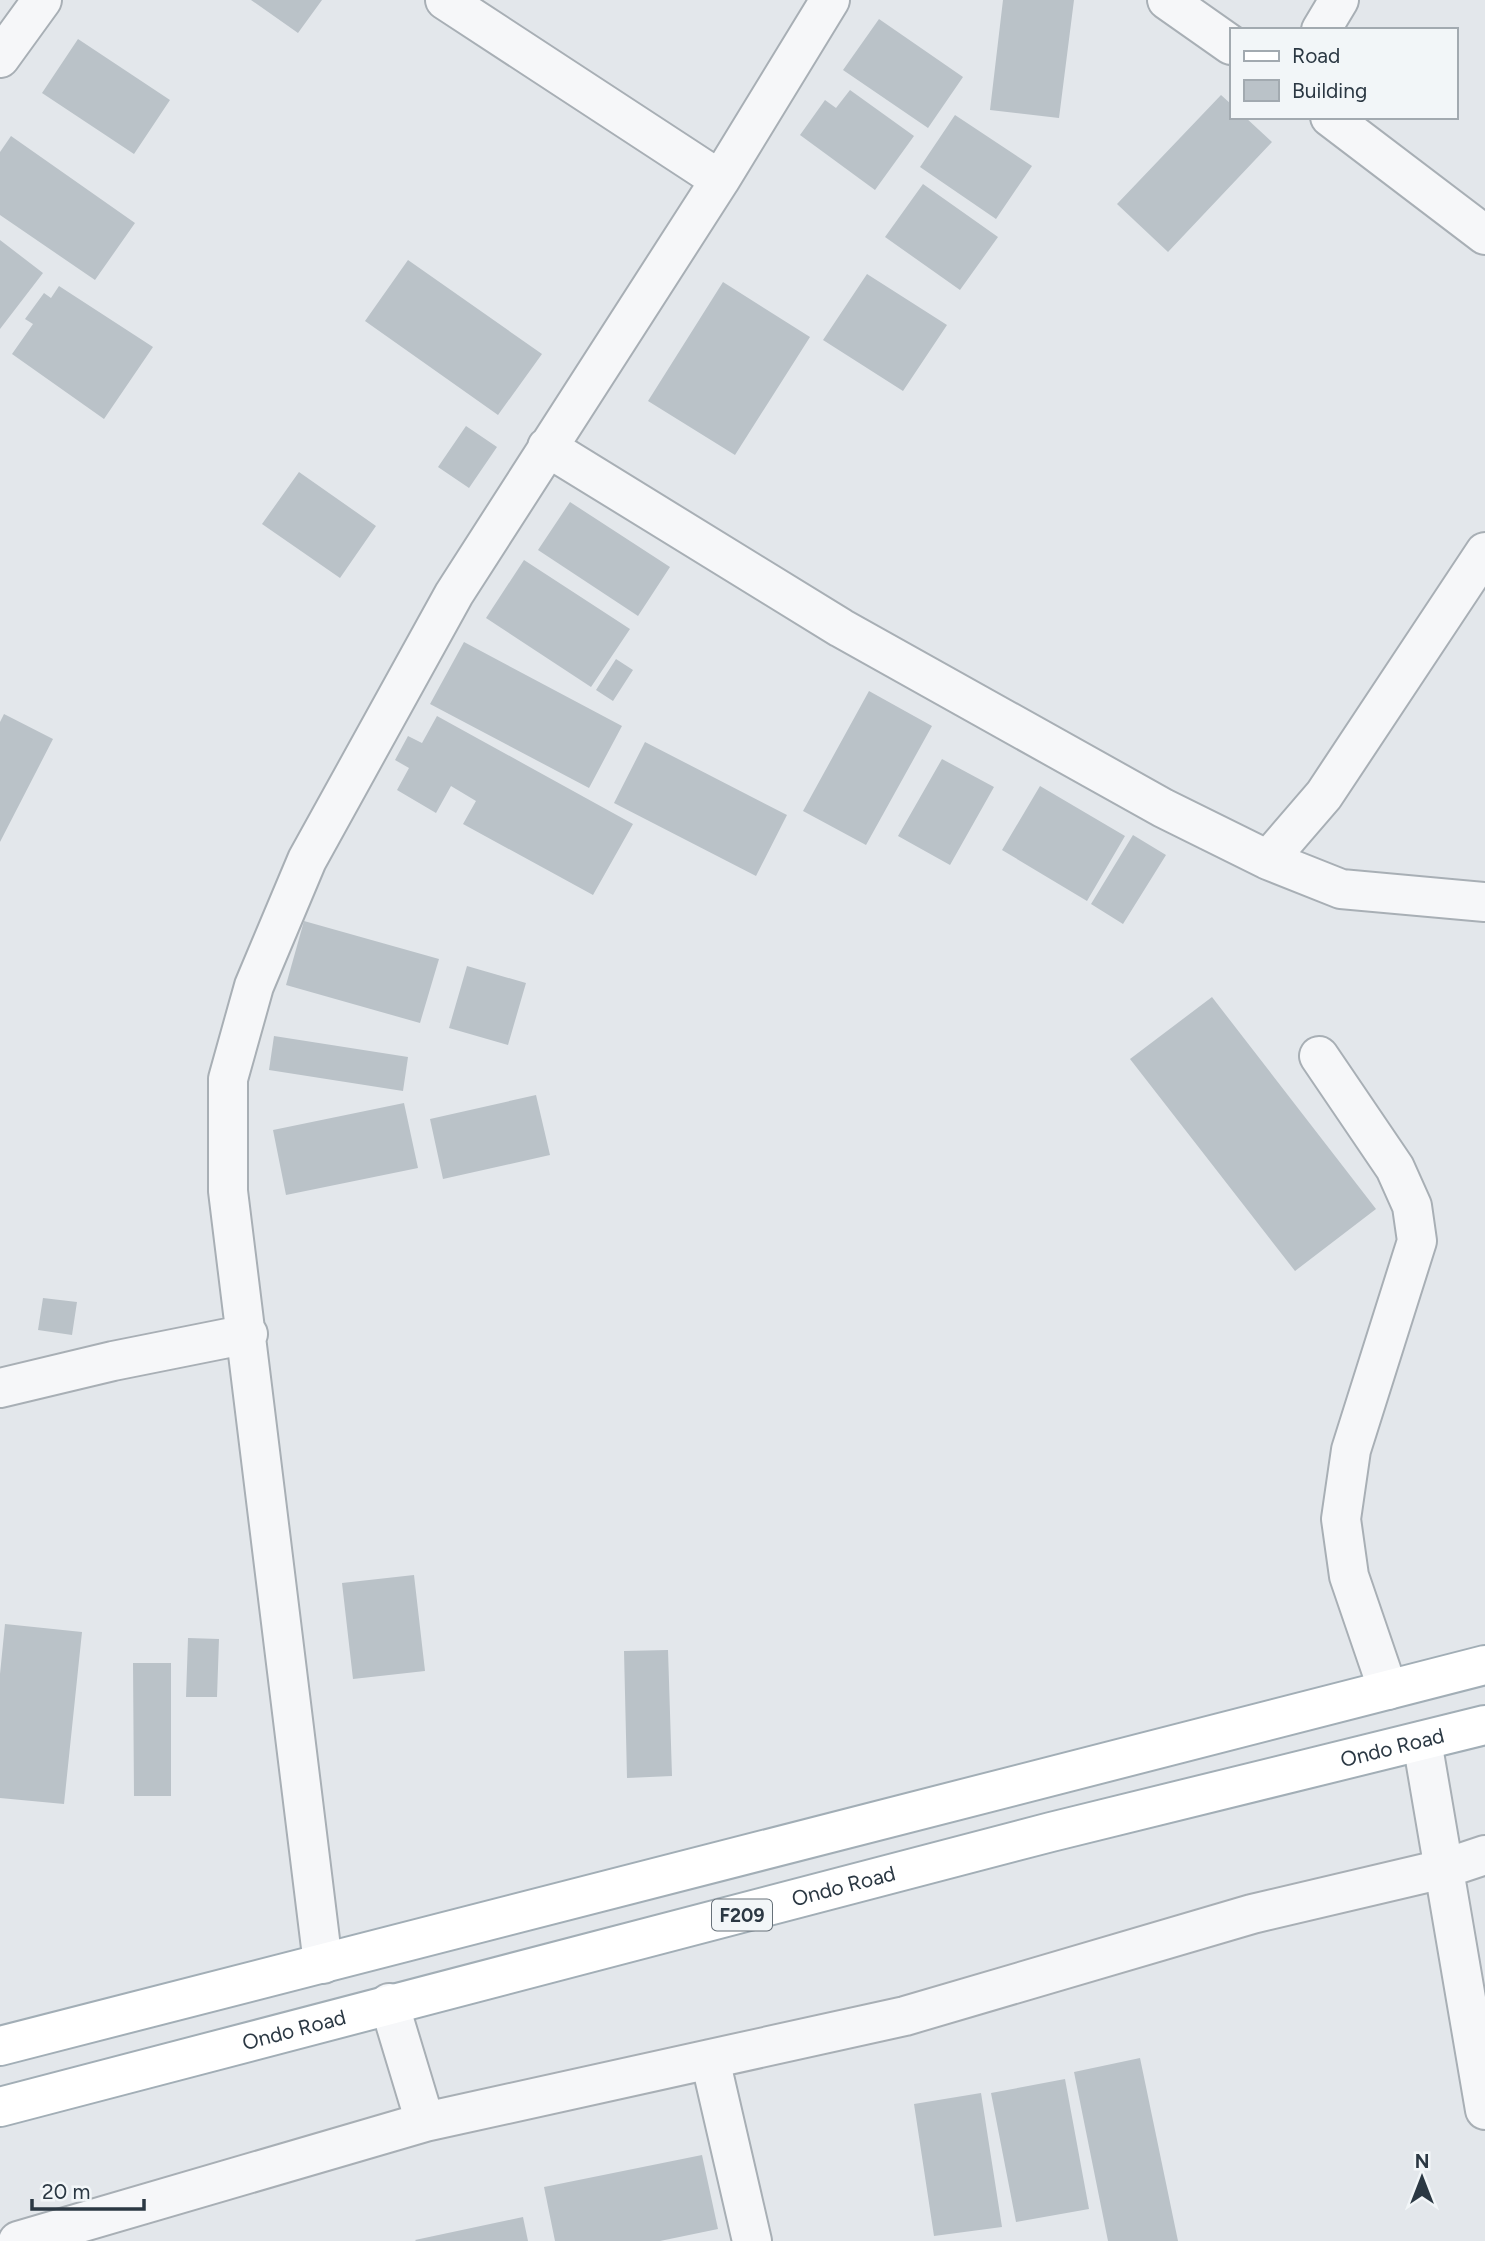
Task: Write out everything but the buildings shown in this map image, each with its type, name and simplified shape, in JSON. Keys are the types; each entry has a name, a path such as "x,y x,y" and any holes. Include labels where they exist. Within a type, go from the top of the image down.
{"main road":[{"path":"0,2046 1485,1665"},
{"name":"Ondo Road","path":"0,2107 389,2003 701,1926 1051,1832 1485,1724"}],"street":[{"path":"0,58 42,0"},
{"path":"445,0 720,180"},
{"path":"323,1964 248,1334 228,1191 228,1079 254,986 307,860 454,594 720,180 830,0"},
{"path":"1167,0 1230,44"},
{"path":"1322,28 1339,0"},
{"path":"1333,119 1485,235"},
{"path":"547,447 841,628 1163,808 1268,860 1340,889 1485,902"},
{"path":"1268,860 1324,795 1485,552"},
{"path":"1320,1056 1395,1168 1412,1206 1418,1241 1351,1450 1340,1519 1349,1576 1388,1690"},
{"path":"0,1388 113,1361 248,1334"},
{"path":"1422,1741 1485,2110"},
{"path":"18,2241 425,2122 905,2016 1252,1914 1443,1869 1485,1855"},
{"path":"389,2003 425,2122"},
{"path":"710,2059 752,2241"}]}
